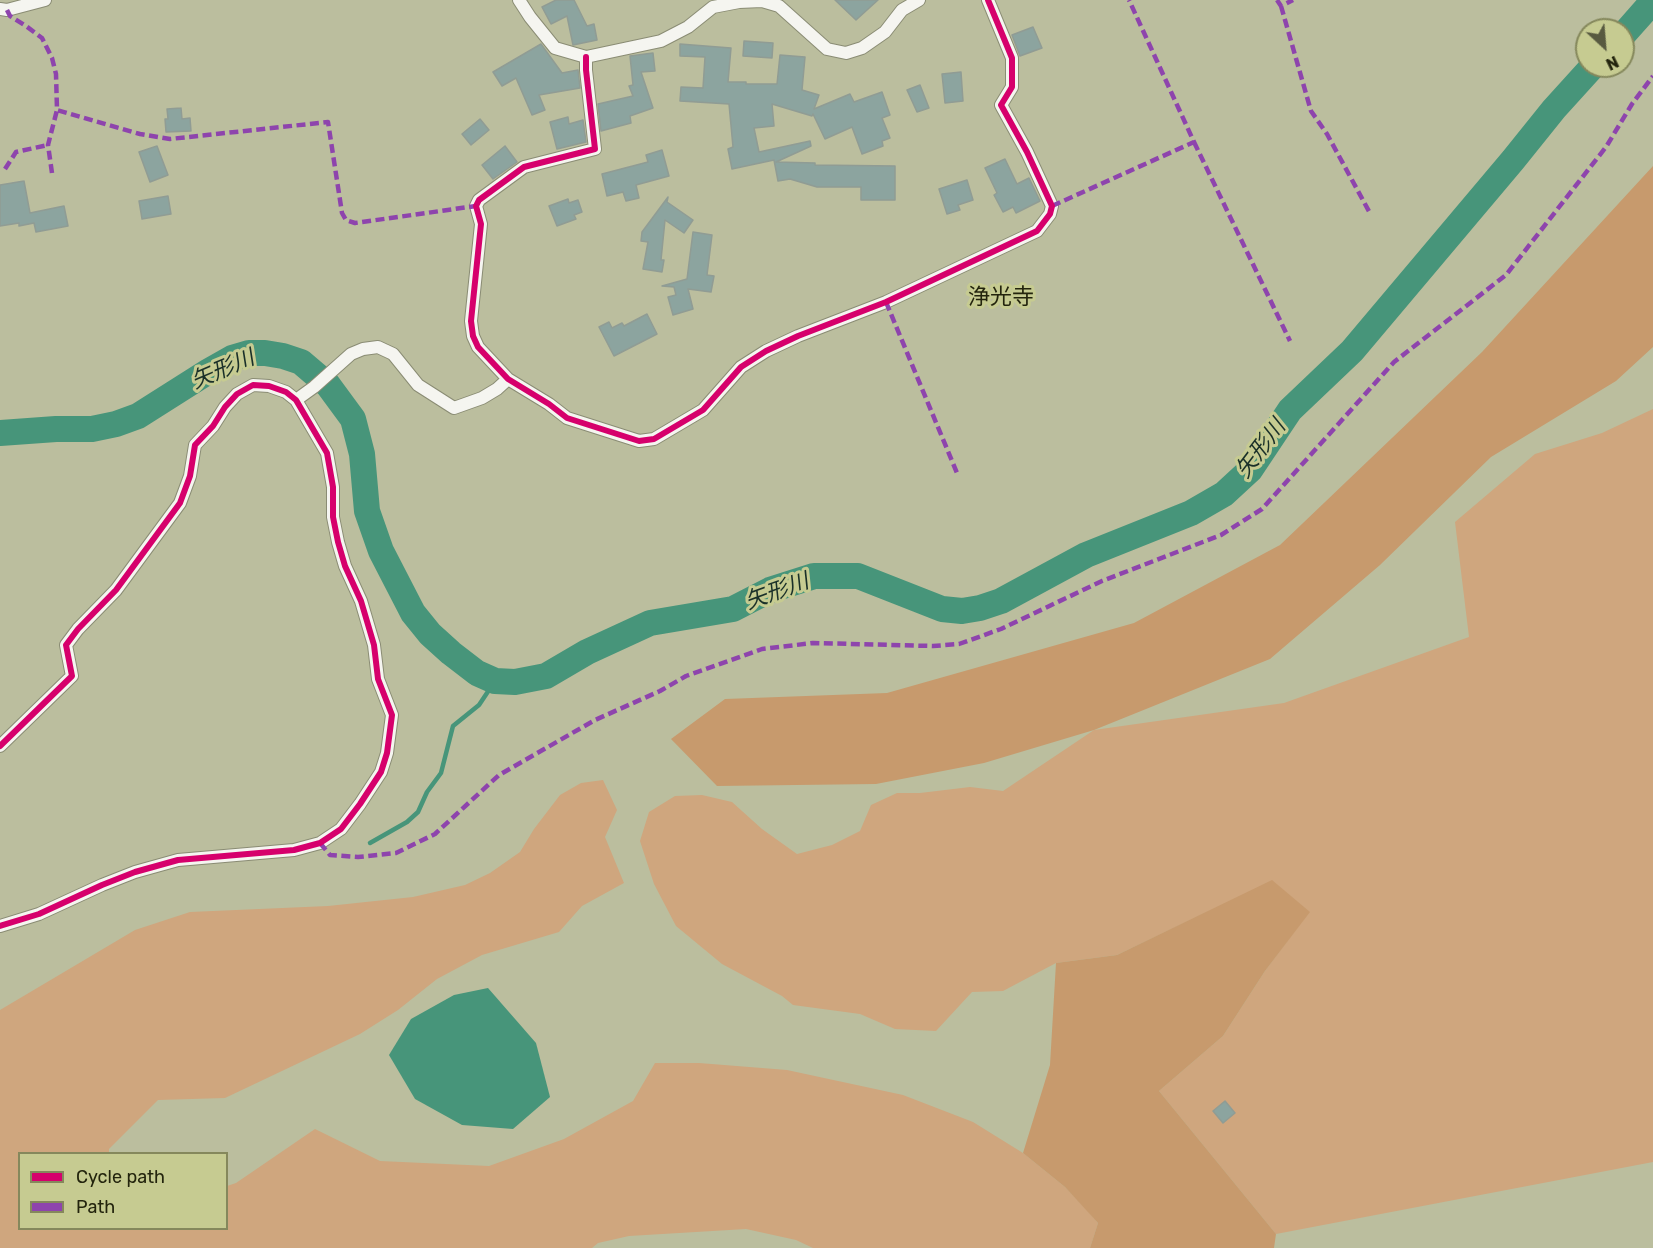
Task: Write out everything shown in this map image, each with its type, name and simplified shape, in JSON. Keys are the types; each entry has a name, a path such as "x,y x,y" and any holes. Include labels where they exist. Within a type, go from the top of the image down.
{"street":[{"path":"0,9 7,10 45,0"},
{"path":"519,0 555,48 586,57 661,41 688,27 712,3 762,1 779,6 827,49 846,53 862,48 885,32 902,10 919,0"},
{"path":"586,57 596,149 524,167 479,200 476,206 481,224 471,321 473,336 478,347 508,380 549,404 567,418 639,441 654,439 703,410 741,367 766,351 886,302 1036,231 1050,214 1052,206 1027,152 1001,105 1011,87 1012,58 988,0"},
{"path":"296,400 351,354 363,349 378,347 393,354 418,385 454,408 482,398 508,380"},
{"path":"0,746 72,676 66,645 78,629 116,590 180,503 190,476 195,445 213,426 225,407 237,394 253,385 268,386 286,392 296,400 327,453 333,487 333,517 338,542 345,566 361,601 374,645 378,679 392,715 387,753 381,772 341,829 320,843 294,850 178,860 135,872 39,914 0,926"}],"shaded area":[{"path":"1653,166 1653,347 1616,381 1491,457 1380,565 1270,659 1094,730 984,763 876,784 717,786 671,739 725,699 887,693 1134,623 1280,545 1482,352"},
{"path":"1653,409 1653,1162 1276,1234 1159,1091 1223,1036 1265,971 1309,912 1272,881 1117,955 1056,963 1003,991 972,992 936,1031 895,1029 860,1014 793,1005 782,996 722,964 676,926 654,884 640,841 649,812 675,796 702,795 732,802 762,829 797,854 832,845 860,831 871,805 897,793 920,793 970,787 1003,791 1094,730 1284,703 1469,637 1455,522 1535,454 1602,433"},
{"path":"603,780 617,810 605,837 624,883 582,906 559,932 482,955 437,979 398,1010 360,1034 225,1098 158,1100 109,1149 109,1152 18,1152 18,1230 228,1230 228,1186 236,1183 315,1129 380,1161 489,1166 564,1139 633,1101 655,1063 699,1063 787,1070 903,1095 973,1122 1023,1153 1065,1187 1086,1209 1098,1223 1090,1248 813,1248 796,1240 746,1229 629,1236 598,1243 592,1248 0,1248 0,1010 135,930 190,912 328,906 413,897 465,885 490,873 520,852 560,795 581,783"},
{"path":"1272,880 1310,912 1265,971 1223,1036 1159,1091 1276,1234 1274,1248 1090,1248 1098,1223 1065,1187 1023,1153 1050,1065 1056,963 1117,955"},
{"path":"488,988 536,1043 550,1097 513,1129 462,1125 415,1099 389,1055 411,1019 454,995"}],"building":[{"path":"556,0 574,0 587,26 594,24 597,40 573,45 567,16 551,24 542,7"},
{"path":"835,0 878,0 856,20"},
{"path":"1033,27 1042,48 1020,56 1012,35"},
{"path":"744,41 773,43 772,58 743,56"},
{"path":"541,44 562,73 578,70 580,88 539,95 545,110 532,115 516,78 502,86 493,72"},
{"path":"680,44 731,48 728,82 746,82 746,84 777,84 780,55 805,57 802,90 819,95 814,109 850,94 854,102 882,92 890,115 882,118 890,138 882,141 883,146 862,154 852,127 825,139 813,114 812,116 772,104 774,126 754,128 759,152 810,141 811,146 776,162 895,166 895,200 861,200 861,187 817,187 790,179 778,181 774,160 732,169 728,149 733,147 729,104 680,101 681,87 703,88 705,57 680,56"},
{"path":"653,53 655,71 641,72 653,108 630,116 631,123 601,131 598,104 633,96 629,86 633,85 630,56"},
{"path":"961,72 963,101 945,103 942,74"},
{"path":"920,85 929,108 917,112 907,90"},
{"path":"181,108 182,119 190,118 191,131 166,132 167,109"},
{"path":"568,117 569,124 583,120 586,142 557,149 550,122"},
{"path":"480,119 489,130 471,145 462,134"},
{"path":"157,146 168,175 150,182 139,152"},
{"path":"505,146 517,162 493,179 482,165"},
{"path":"662,150 669,176 636,185 639,198 626,201 623,192 607,196 602,174 648,162 646,155"},
{"path":"1005,159 1017,184 1029,178 1040,201 1016,213 1013,207 1003,212 994,195 997,193 985,168"},
{"path":"967,180 973,200 958,205 960,210 947,214 939,189"},
{"path":"24,181 30,213 64,206 68,226 36,232 34,223 0,226 0,185"},
{"path":"168,196 171,214 142,219 139,201"},
{"path":"668,197 667,202 693,220 684,233 665,220 662,272 643,269 648,242 641,241 642,232"},
{"path":"568,199 569,203 578,200 582,212 574,215 576,219 557,226 549,206"},
{"path":"693,232 712,235 707,275 714,276 711,292 688,289 693,309 673,315 668,297 676,295 674,287 662,286 687,279"},
{"path":"647,314 657,334 614,356 599,327 609,322 612,328 622,323 624,326"},
{"path":"1225,1101 1235,1113 1223,1123 1213,1111"}],"waterway":[{"name":"矢形川","path":"1635,21 1653,1"},
{"name":"矢形川","path":"0,433 92,429 116,424 138,416 232,358 249,353 283,356 301,362 328,385 353,419 362,454 367,511 381,551 413,613 430,634 451,653 477,673 495,681 515,682 546,676 587,652 650,623 733,609 770,590 814,576 858,576 942,609 962,611 980,608 1001,601 1086,555 1191,513 1224,494 1250,470 1290,410 1352,351 1582,78"},
{"path":"370,843 407,822 418,812 427,792 441,773 453,726 479,705 495,681"}],"marked path":[{"path":"1052,206 1194,142 1129,0"},
{"path":"1277,0 1281,6 1293,0"},
{"path":"1281,6 1311,111 1327,134 1371,215"},
{"path":"7,10 10,16 42,38 52,58 56,74 57,110 140,134 170,139 328,122 342,213 346,220 355,223 476,206"},
{"path":"320,843 330,855 358,857 396,853 435,834 499,775 595,720 660,691 686,676 762,649 813,643 933,646 959,644 1001,629 1102,581 1221,535 1262,509 1394,362 1506,275 1606,147 1632,104 1653,76"},
{"path":"52,173 48,145 57,110"},
{"path":"1194,142 1290,341"},
{"path":"5,169 16,152 48,145"},
{"path":"886,302 957,473"}],"cycle path":[{"path":"586,57 595,149 524,167 479,200 476,206 481,224 471,321 473,336 478,347 508,379 567,418 639,441 654,439 703,410 741,367 766,351 886,302 1037,231 1050,214 1052,206 1027,152 1001,105 1012,87 1012,58 988,0"},
{"path":"0,746 72,676 66,645 78,629 116,590 180,503 190,476 195,445 213,426 225,407 237,394 253,385 269,386 286,392 296,400 327,453 333,487 333,517 338,542 345,566 361,601 374,645 378,679 392,715 387,753 381,772 341,829 320,843 294,850 178,860 135,872 39,914 0,926"}],"district":[{"name":"浄光寺","path":"1001,298"}]}
